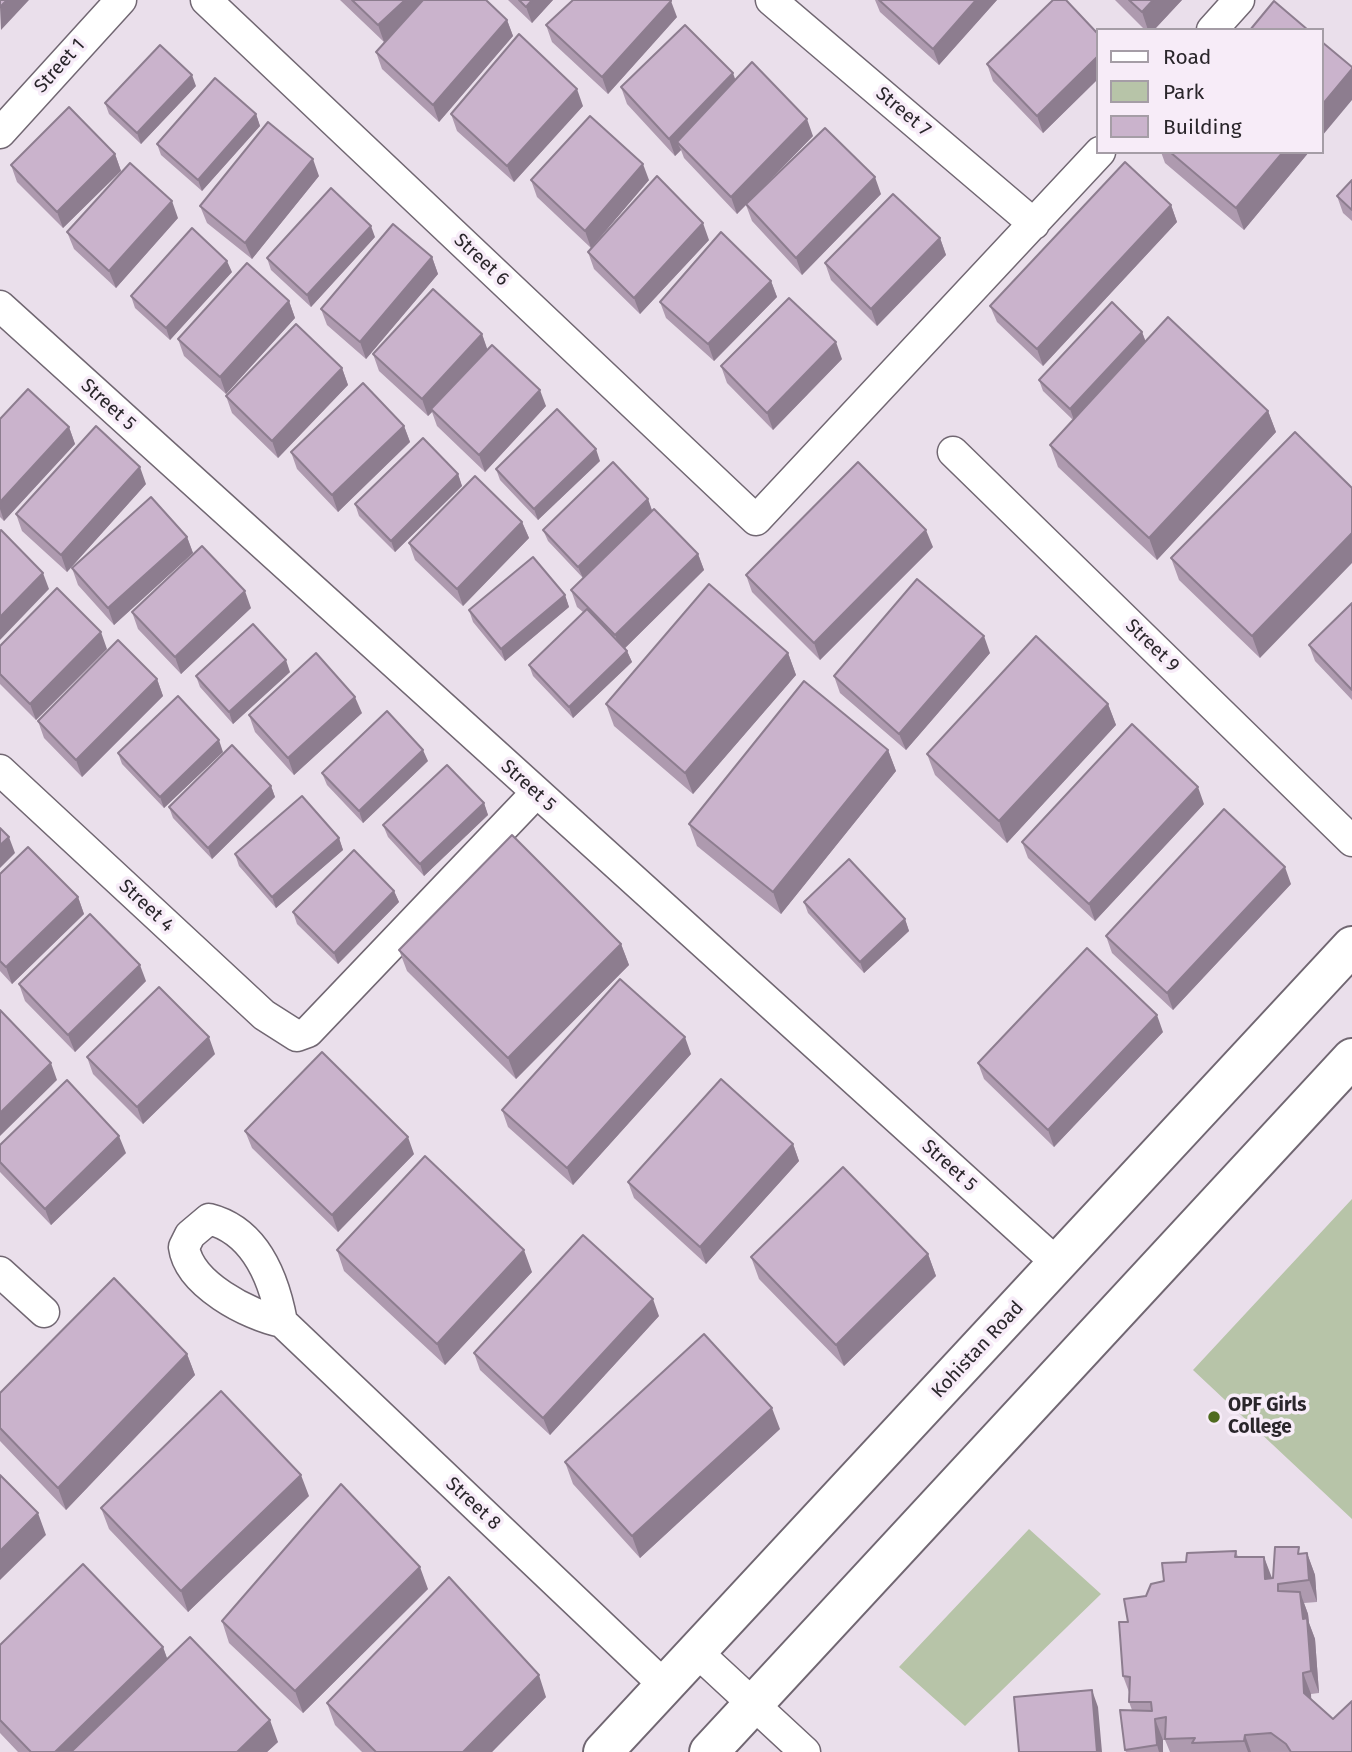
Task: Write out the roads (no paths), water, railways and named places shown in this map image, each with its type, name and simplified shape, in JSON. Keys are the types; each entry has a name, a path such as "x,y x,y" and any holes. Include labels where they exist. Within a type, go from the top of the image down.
{"street":[{"name":"Street 1","path":"0,132 121,0"},
{"name":"Street 6","path":"206,0 756,520 1034,224"},
{"name":"Street 7","path":"771,0 1034,224"},
{"path":"1214,28 1239,0"},
{"path":"1034,224 1098,154"},
{"name":"Street 5","path":"0,306 1058,1264"},
{"name":"Street 9","path":"953,452 1352,841"},
{"name":"Street 4","path":"0,770 264,1015 297,1036 308,1032 536,793"},
{"name":"Kohistan Road","path":"603,1752 664,1685 698,1653 1352,946"},
{"path":"709,1752 1352,1058"},
{"path":"0,1272 44,1312"},
{"name":"Street 8","path":"282,1322 664,1685"},
{"path":"698,1653 805,1752"}],"place":[{"name":"OPF Girls College","path":"1214,1417"}]}
